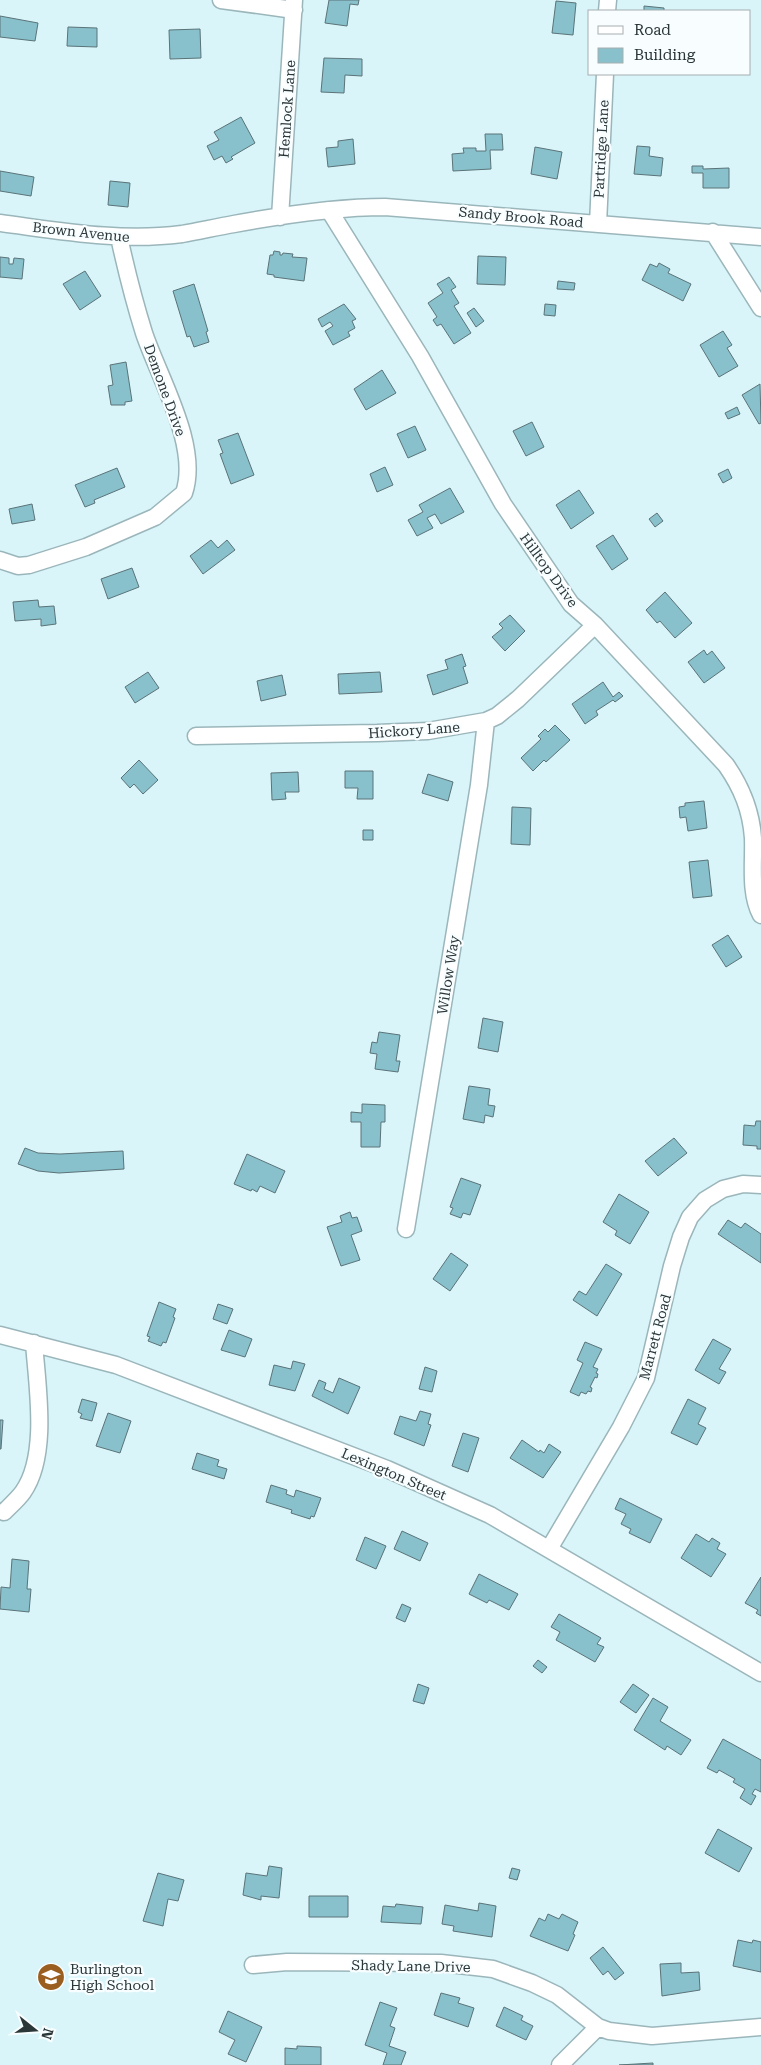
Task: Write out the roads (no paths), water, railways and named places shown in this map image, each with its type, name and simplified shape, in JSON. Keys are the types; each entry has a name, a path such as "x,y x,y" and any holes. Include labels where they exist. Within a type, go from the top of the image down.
{"street":[{"path":"221,0 294,5"},
{"name":"Hemlock Lane","path":"280,217 294,5"},
{"name":"Partridge Lane","path":"598,224 605,75"},
{"name":"Sandy Brook Road","path":"280,217 355,207 404,208 761,237"},
{"name":"Hilltop Drive","path":"329,210 420,356 503,504 571,604 595,626 726,765 739,783 753,836 754,887 761,915"},
{"name":"Brown Avenue","path":"0,223 119,237 182,234 280,217"},
{"path":"713,232 761,308"},
{"name":"Demone Drive","path":"0,560 18,566 29,565 86,547 155,517 184,493 188,469 182,438 144,330 119,237"},
{"name":"Hickory Lane","path":"196,736 377,734 428,731 486,721 497,716 518,699 595,626"},
{"name":"Willow Way","path":"406,1229 478,794 486,721"},
{"name":"Marrett Road","path":"549,1549 621,1427 646,1378 672,1266 681,1237 690,1217 705,1200 723,1189 743,1184 761,1185"},
{"name":"Lexington Street","path":"0,1335 116,1365 387,1469 490,1515 761,1673"},
{"path":"4,1512 23,1493 30,1478 34,1462 39,1428 34,1343"},
{"name":"Shady Lane Drive","path":"253,1965 287,1962 441,1964 493,1969 557,1995 598,2027 628,2035 652,2036 761,2027"},
{"path":"560,2065 598,2027"}],"place":[{"name":"Burlington High School","path":"51,1977"}]}
